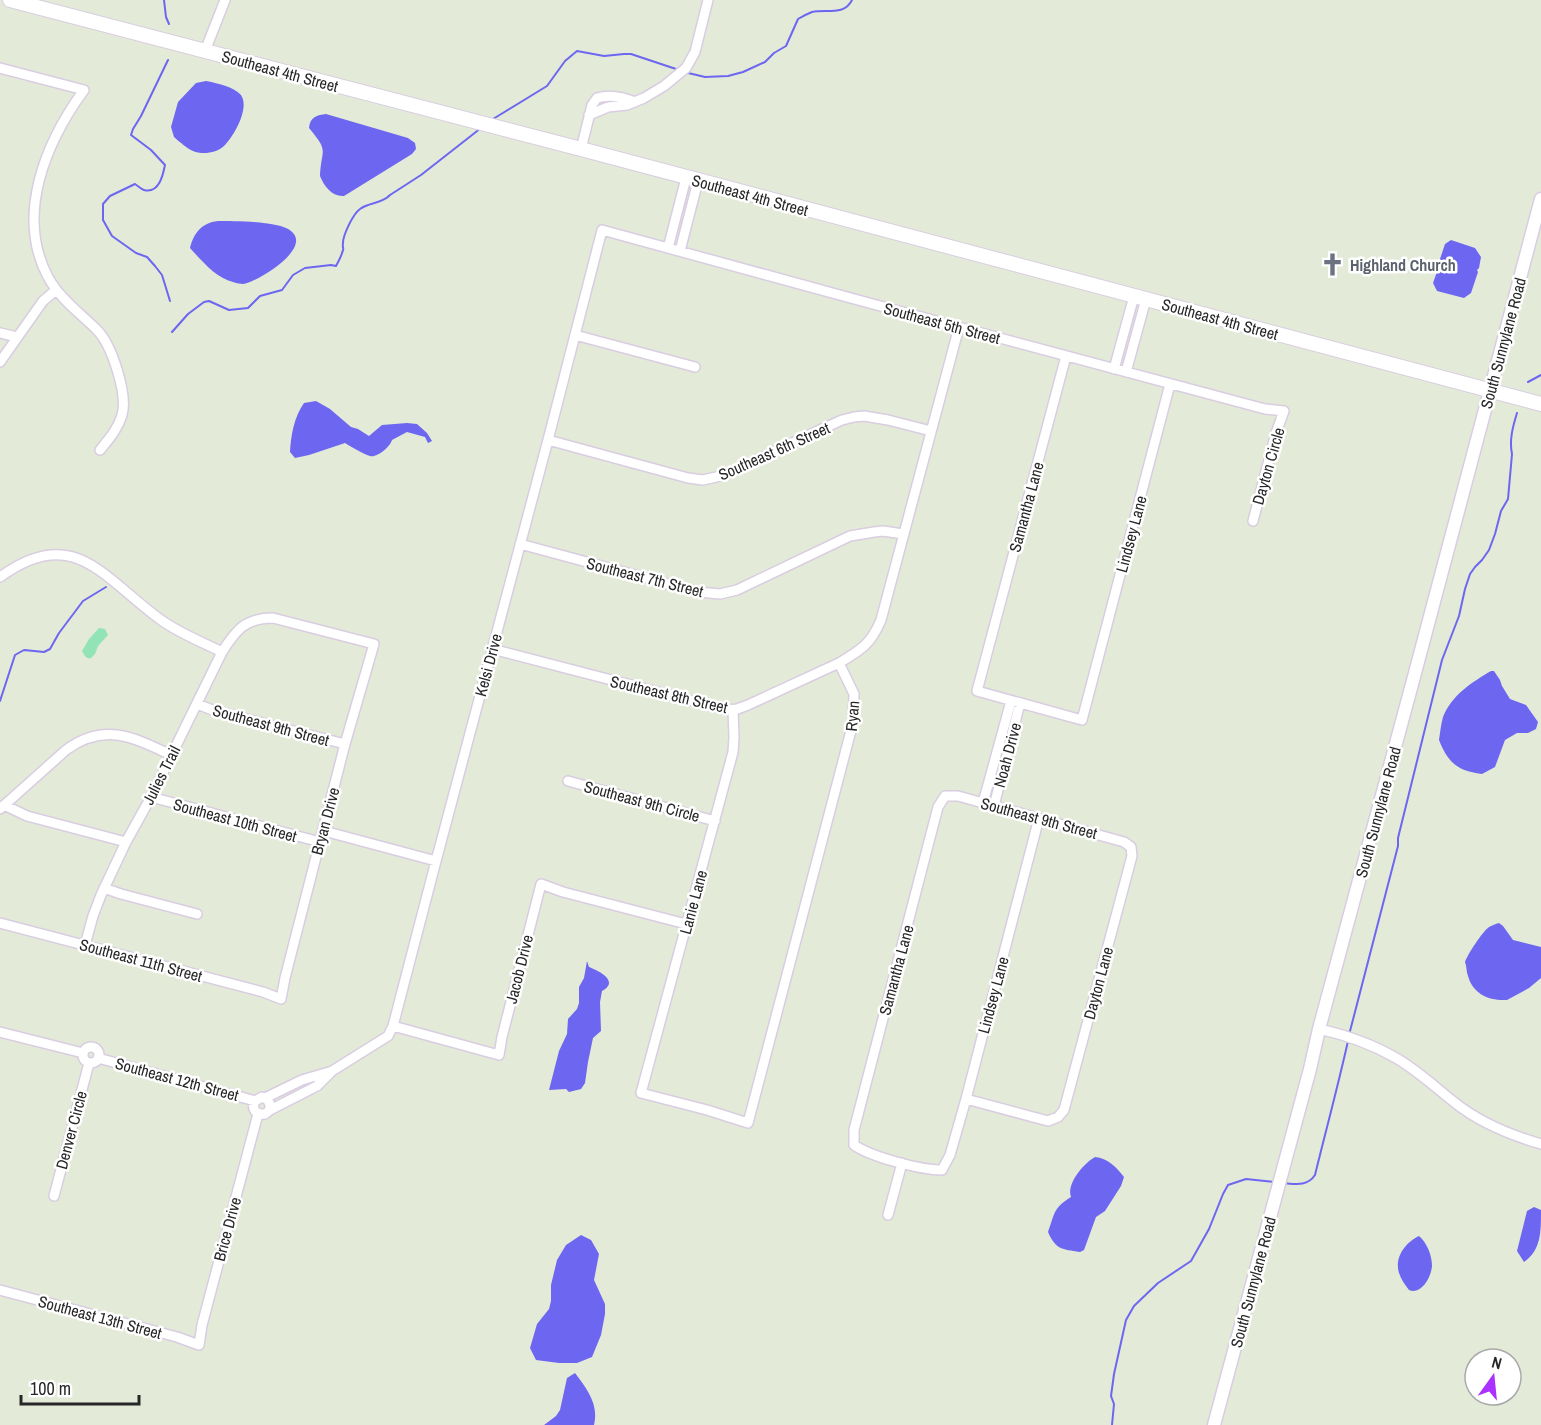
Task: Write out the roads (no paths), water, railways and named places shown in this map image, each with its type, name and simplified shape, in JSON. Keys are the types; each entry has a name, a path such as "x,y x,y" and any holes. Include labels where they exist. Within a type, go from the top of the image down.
{"main road":[{"name":"Southeast 4th Street","path":"10,0 1541,404"}],"street":[{"path":"204,51 225,0"},
{"path":"580,149 594,101 600,97 622,97 635,102 664,86 686,68 695,52 708,0"},
{"path":"0,68 84,90 72,107 52,146 42,173 34,204 35,232 39,255 48,277 56,290 102,336 115,365 123,393 124,408 120,422 100,450"},
{"path":"668,248 692,179"},
{"path":"680,251 692,179"},
{"name":"South Sunnylane Road","path":"1214,1425 1541,199"},
{"name":"Southeast 5th Street","path":"602,230 1170,384 1265,409 1284,411"},
{"name":"Kelsi Drive","path":"393,1026 602,230"},
{"path":"0,362 43,302 56,290"},
{"path":"1114,369 1140,297"},
{"path":"1126,372 1140,318 1140,297"},
{"path":"839,663 866,645 877,630 958,327"},
{"path":"0,333 17,338"},
{"path":"575,335 695,367"},
{"name":"Samantha Lane","path":"1015,702 977,691 1066,356"},
{"name":"Lindsey Lane","path":"1015,702 1082,720 1170,384"},
{"name":"Dayton Circle","path":"1253,521 1284,411"},
{"name":"Southeast 6th Street","path":"548,440 688,478 703,480 725,475 842,420 854,417 864,416 888,420 930,431"},
{"name":"Southeast 7th Street","path":"520,544 678,587 707,594 720,594 737,590 850,536 883,531 903,534"},
{"path":"0,577 23,562 41,556 57,554 74,557 90,564 167,625 222,652"},
{"name":"Julies Trail","path":"85,945 104,888 126,842 151,797 222,652 236,631 257,619 273,618 374,644"},
{"name":"Bryan Drive","path":"281,999 345,744 374,644"},
{"name":"Southeast 8th Street","path":"492,649 712,708 727,710 748,705 839,663"},
{"name":"Ryan","path":"641,1093 748,1123 853,723 854,694 839,663"},
{"name":"Noah Drive","path":"983,803 1015,702"},
{"name":"Noah Drive","path":"993,806 1015,702"},
{"name":"Southeast 9th Street","path":"197,704 215,711 345,744"},
{"name":"Lanie Lane","path":"641,1093 733,752 733,710"},
{"path":"126,842 27,816 2,807 66,750 75,743 92,736 114,734 130,736 171,755"},
{"name":"Southeast 9th Circle","path":"568,781 715,820"},
{"name":"Samantha Lane","path":"902,1163 864,1152 854,1145 854,1130 938,807 945,796"},
{"name":"Southeast 9th Street","path":"945,796 958,796 1039,818 1124,842 1131,847"},
{"name":"Southeast 10th Street","path":"151,797 320,842"},
{"name":"Lindsey Lane","path":"902,1163 929,1170 942,1170 950,1155 1039,818"},
{"path":"324,831 436,861"},
{"name":"Dayton Lane","path":"966,1099 1048,1121 1058,1117 1064,1110 1132,856 1131,847"},
{"name":"Jacob Drive","path":"393,1026 499,1055 541,884 687,924"},
{"path":"104,888 196,914"},
{"name":"Southeast 11th Street","path":"0,923 263,992 281,999"},
{"path":"332,1071 308,1077 265,1098 259,1098 255,1101 254,1108 258,1114 265,1114 310,1090 332,1071 384,1039 393,1026"},
{"path":"1319,1029 1353,1038 1383,1051 1409,1066 1455,1103 1485,1123 1541,1144"},
{"path":"0,1032 82,1053"},
{"path":"87,1048 94,1048 98,1052 98,1058 89,1064 84,1061 82,1053 87,1048"},
{"name":"Southeast 12th Street","path":"98,1058 255,1101"},
{"name":"Denver Circle","path":"54,1196 89,1064"},
{"path":"265,1098 269,1102 270,1110"},
{"name":"Brice Drive","path":"199,1345 205,1314 258,1114"},
{"path":"888,1215 902,1163"},
{"name":"Southeast 13th Street","path":"0,1290 199,1345"}],"waterway":[{"path":"164,0 169,24"},
{"path":"684,72 705,77 728,76 743,72 765,62 786,46 798,19 812,12 840,10 849,5 852,0"},
{"path":"493,119 547,86 565,61 577,51 604,56 631,54 679,70"},
{"path":"168,60 131,135 151,150 165,165 161,178 153,189 144,190 135,184 110,196 103,204 103,220 112,236 136,253 147,257 155,266 162,275 170,301"},
{"path":"172,332 188,314 204,302 209,301 229,310 248,308 260,296 282,290 293,275 305,268 336,266 343,250 343,239 357,212 383,200 421,175 481,128"},
{"path":"1528,382 1541,375"},
{"path":"1349,1035 1398,846 1398,838 1442,660 1459,616 1470,574 1489,550 1501,511 1508,499 1511,438 1517,413"},
{"path":"0,701 15,655 24,650 44,652 50,649 83,601 106,587"},
{"path":"1283,1183 1305,1183 1315,1175 1348,1041"},
{"path":"1112,1425 1114,1404 1111,1396 1114,1374 1126,1320 1134,1306 1158,1283 1191,1261 1209,1229 1228,1185 1246,1179 1274,1182"}],"place":[{"name":"Highland Church","path":"1332,265"}]}
